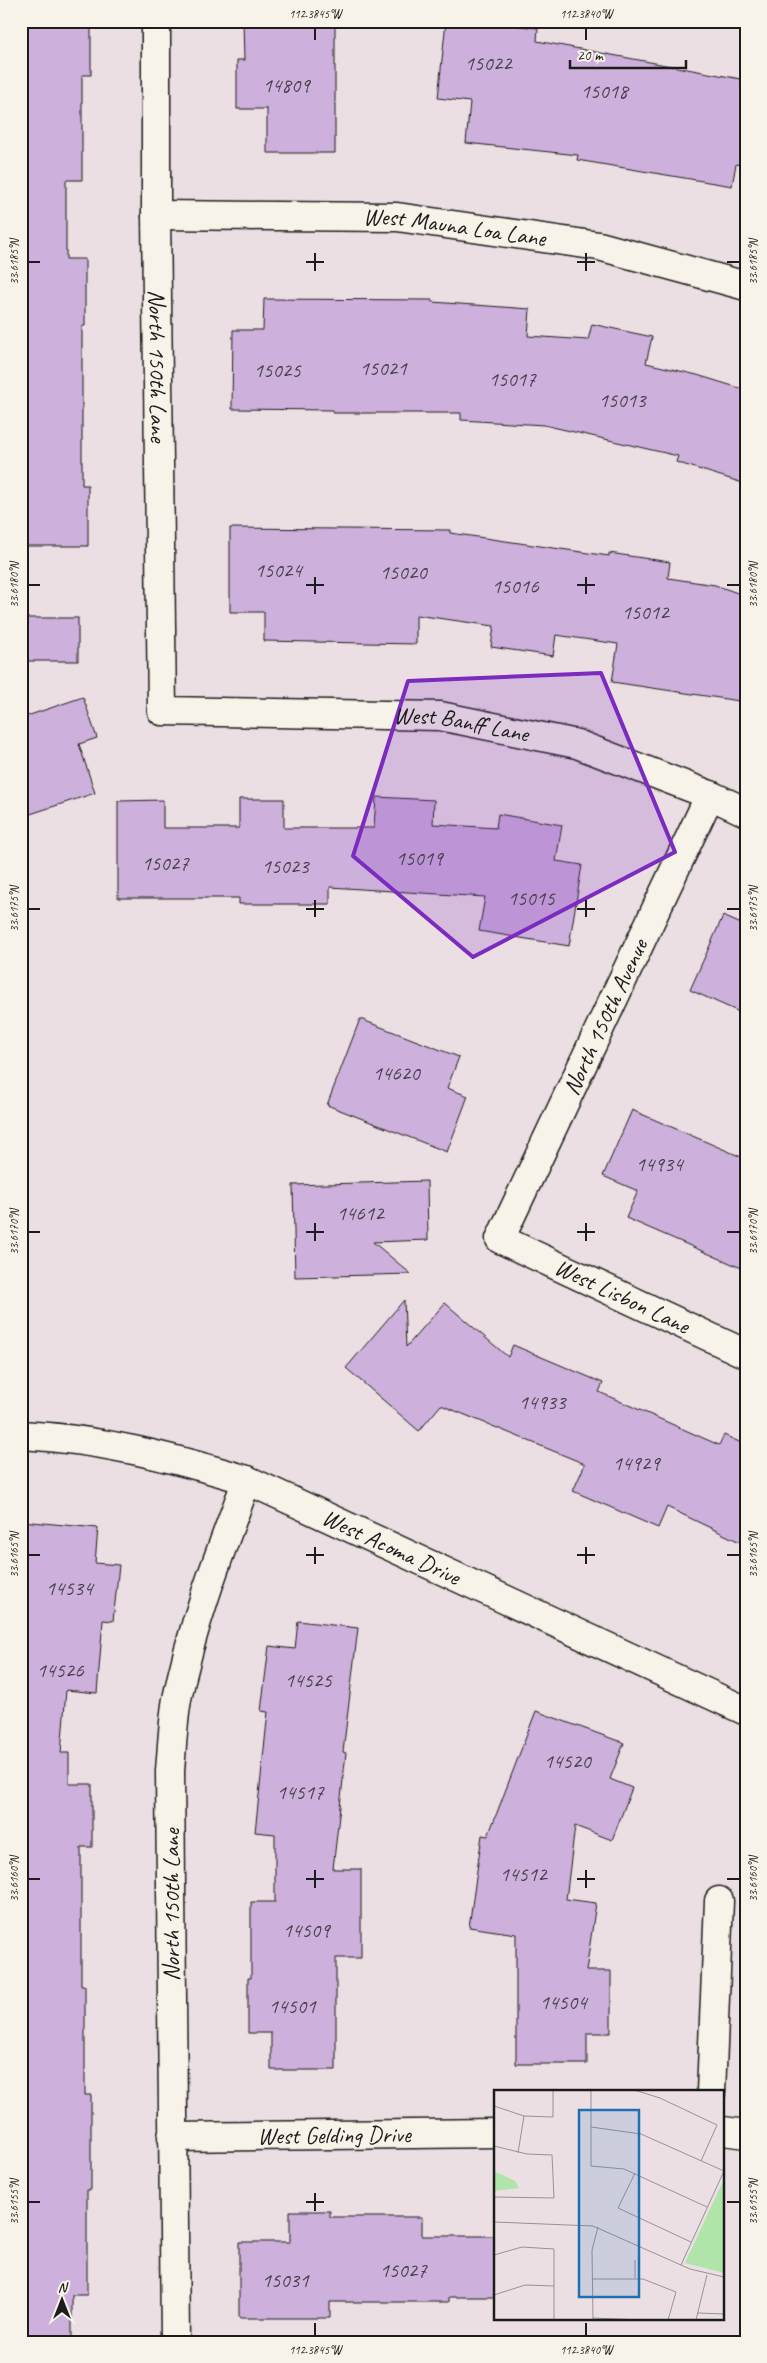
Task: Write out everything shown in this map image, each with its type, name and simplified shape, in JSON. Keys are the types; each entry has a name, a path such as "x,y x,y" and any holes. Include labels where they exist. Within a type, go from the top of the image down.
{"street":[{"name":"North 150th Lane","path":"156,21 156,215 162,711"},
{"name":"West Mauna Loa Lane","path":"156,215 397,217 599,246 746,286"},
{"name":"West Banff Lane","path":"162,711 440,716 577,744 746,812"},
{"name":"North 150th Avenue","path":"500,1238 710,796"},
{"name":"West Lisbon Lane","path":"500,1238 746,1354"},
{"name":"West Acoma Drive","path":"21,1434 55,1436 113,1444 246,1480 746,1711"},
{"name":"North 150th Lane","path":"175,2342 170,1771 177,1700 189,1650 209,1584 246,1480"},
{"path":"711,2090 719,1901"},
{"path":"724,2131 746,2134"},
{"name":"West Gelding Drive","path":"172,2137 494,2133"}],"highlighted area":[{"path":"601,673 675,852 473,957 353,856 408,681"}],"building":[{"path":"21,21 91,21 91,75 82,75 82,180 66,180 66,259 85,259 85,326 82,326 82,485 88,485 88,546 21,546"},
{"path":"243,21 335,21 335,153 267,153 267,109 237,109 237,60 244,60"},
{"path":"446,21 476,21 538,28 537,41 746,80 746,166 736,164 732,186 577,160 578,155 466,143 470,102 438,98"},
{"path":"264,299 432,300 432,302 530,309 528,336 588,340 592,324 652,337 646,363 697,375 746,390 746,484 676,462 678,456 544,425 461,420 461,413 333,413 333,410 232,409 233,330 263,330"},
{"path":"230,528 450,530 450,533 609,556 609,553 670,562 668,578 715,585 746,596 746,702 612,682 618,644 556,635 553,656 491,647 494,626 416,615 416,644 264,641 264,612 230,612"},
{"path":"21,618 78,618 78,661 21,661"},
{"path":"83,697 97,738 79,744 95,793 21,817 21,718"},
{"path":"376,797 434,800 433,824 496,828 498,814 562,825 556,861 582,865 569,946 479,931 485,897 330,887 330,904 239,904 239,898 118,898 118,801 163,800 163,828 239,828 239,799 284,799 284,828 374,828"},
{"path":"723,916 746,926 746,1015 690,990"},
{"path":"360,1019 459,1057 447,1088 468,1096 447,1152 327,1105"},
{"path":"632,1110 746,1159 746,1270 626,1218 638,1191 603,1176"},
{"path":"427,1181 428,1240 373,1242 411,1274 295,1277 293,1185"},
{"path":"404,1300 406,1347 445,1303 508,1357 513,1345 603,1383 599,1392 719,1445 724,1435 746,1445 746,1545 667,1507 658,1528 573,1491 585,1464 441,1405 419,1431 346,1368"},
{"path":"21,1521 98,1528 95,1563 119,1565 113,1621 103,1620 97,1693 66,1690 61,1753 69,1753 69,1784 92,1784 92,1847 81,1847 81,1986 85,1986 85,2095 91,2095 91,2190 87,2190 87,2295 72,2295 72,2342 21,2342"},
{"path":"298,1621 358,1628 343,1752 346,1753 333,1869 361,1869 361,1958 336,1958 336,2070 271,2070 271,2033 248,2033 248,1978 251,1978 251,1902 275,1902 275,1834 255,1832 268,1712 261,1711 269,1646 295,1649"},
{"path":"536,1711 624,1743 610,1779 632,1788 612,1840 575,1826 566,1899 596,1903 586,1971 611,1971 611,2033 587,2033 587,2064 516,2064 516,1934 469,1927 482,1835 488,1836"},
{"path":"290,2211 330,2211 330,2217 422,2217 422,2236 494,2236 494,2297 449,2297 449,2302 330,2302 330,2318 239,2318 239,2242 290,2242"}]}
